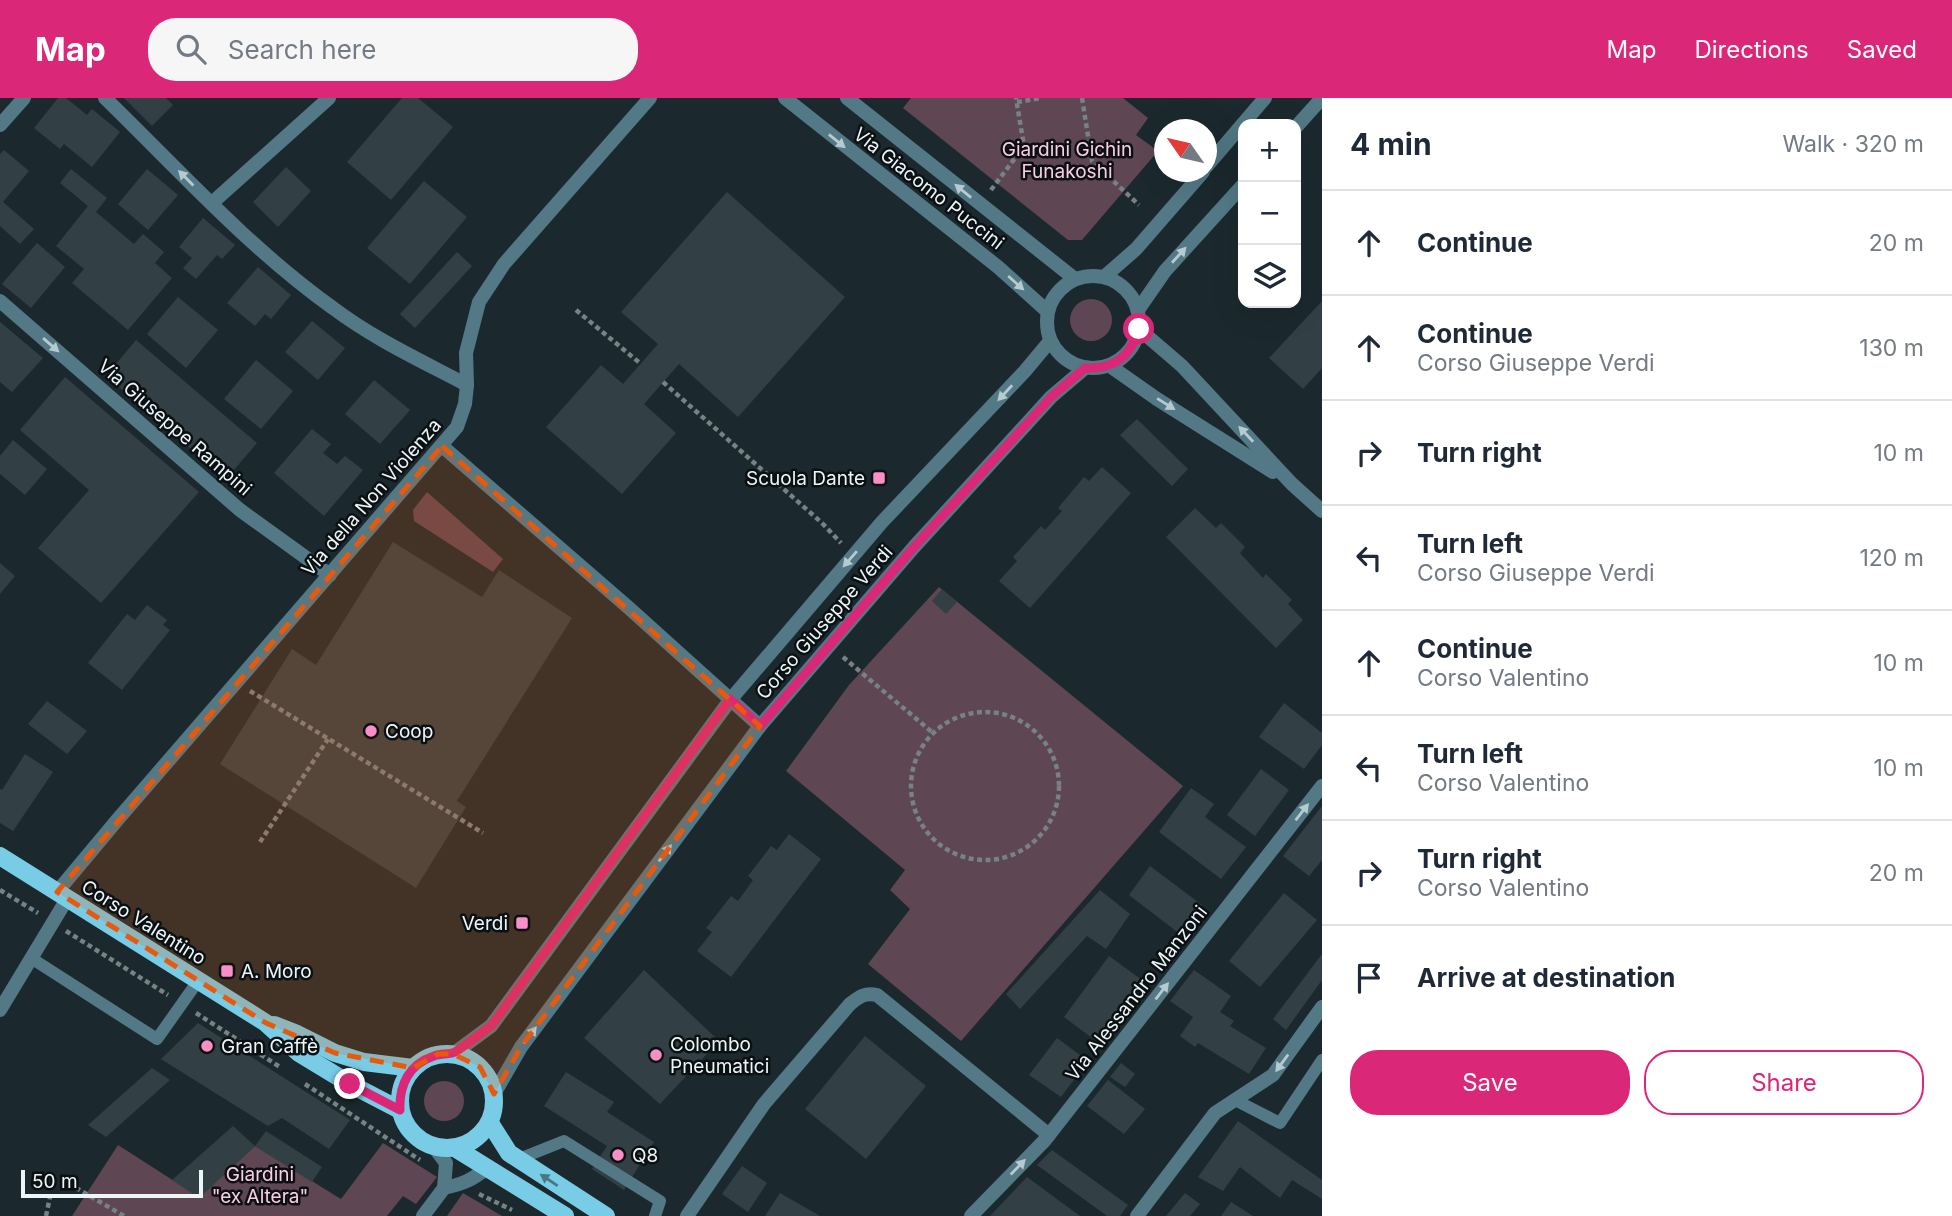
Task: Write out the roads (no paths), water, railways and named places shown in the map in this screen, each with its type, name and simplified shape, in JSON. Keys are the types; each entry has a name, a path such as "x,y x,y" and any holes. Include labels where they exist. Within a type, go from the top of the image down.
{"main road":[{"name":"Corso Valentino","path":"0,856 266,1023 299,1053 400,1110"},
{"name":"Corso Valentino","path":"266,1023 354,1059 413,1068"},
{"path":"438,1054 453,1054 468,1058 480,1067 489,1079 494,1094 494,1109 490,1123 481,1135 469,1143 455,1148 434,1147 412,1134 404,1123 400,1110 400,1095 404,1080 413,1068 438,1054"},
{"path":"490,1123 509,1153 606,1216"},
{"path":"455,1148 565,1216"}],"street":[{"path":"0,125 24,98"},
{"path":"105,98 271,258 333,309 467,385"},
{"path":"212,203 329,98"},
{"name":"Via della Non Violenza","path":"0,1010 53,923 62,896 237,683 457,427 465,404 466,353 479,302 504,264 650,98"},
{"name":"Via Giacomo Puccini","path":"785,98 998,267 1047,311"},
{"name":"Via Giacomo Puccini","path":"847,98 1075,279"},
{"path":"1217,154 1265,98"},
{"path":"1301,121 1322,98"},
{"path":"1104,277 1136,249 1194,182"},
{"path":"1138,310 1165,271 1238,191"},
{"path":"1089,276 1115,281 1133,298 1138,310 1139,329 1134,345 1124,357 1110,366 1098,369 1071,364 1058,355 1050,341 1046,326 1047,311 1063,286 1075,279 1089,276"},
{"name":"Via Giuseppe Rampini","path":"0,300 240,510 330,575"},
{"path":"1139,329 1182,366 1292,484 1322,511"},
{"name":"Corso Giuseppe Verdi","path":"453,1054 491,1026 730,699 882,522 1020,377 1050,341"},
{"path":"1110,366 1157,399 1292,484"},
{"name":"Corso Giuseppe Verdi","path":"494,1094 521,1047 760,726 914,547 1051,397 1085,368"},
{"path":"442,446 760,726"},
{"name":"Via Alessandro Manzoni","path":"971,1216 1049,1135 1322,786"},
{"path":"687,1216 764,1104 850,1004 870,993 877,995 1049,1135"},
{"path":"1137,1216 1215,1113 1273,1075 1322,1007"},
{"path":"422,1216 444,1188 446,1163 434,1147"},
{"path":"444,1188 473,1180 487,1168"}],"lane":[{"path":"32,958 157,1039 198,981"},
{"path":"1235,1100 1280,1123 1322,1060"},
{"path":"519,1159 564,1140 660,1201 655,1216"}],"place":[{"name":"Scuola Dante","path":"879,478"},
{"name":"Coop","path":"371,731"},
{"name":"Verdi","path":"522,923"},
{"name":"A. Moro","path":"227,971"},
{"name":"Gran Caffè","path":"207,1046"},
{"name":"Colombo Pneumatici","path":"656,1055"},
{"name":"Q8","path":"618,1155"}],"park label":[{"name":"Giardini Gichin Funakoshi","path":"1067,160"},
{"name":"Giardini \"ex Altera\"","path":"260,1185"}]}
